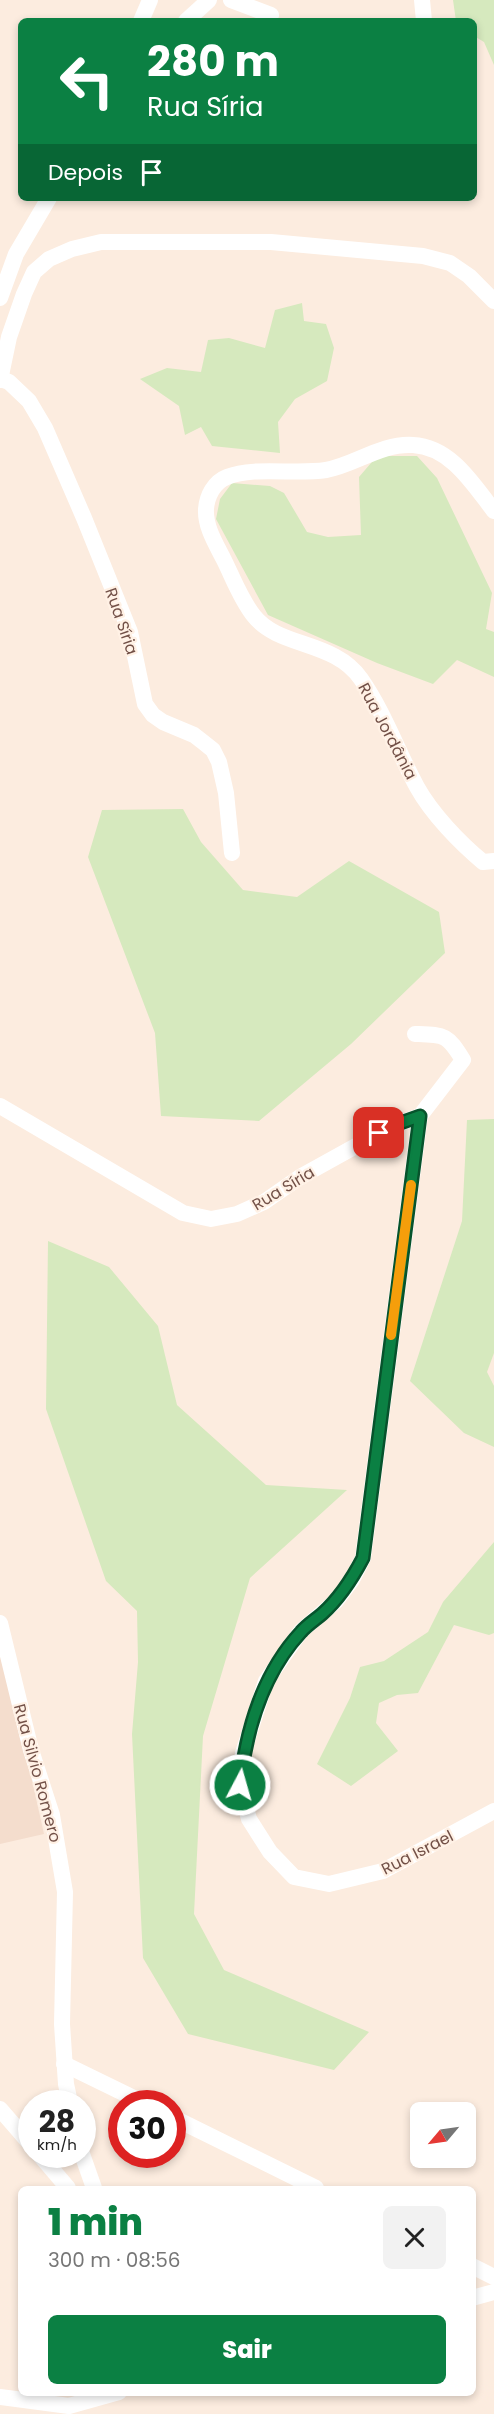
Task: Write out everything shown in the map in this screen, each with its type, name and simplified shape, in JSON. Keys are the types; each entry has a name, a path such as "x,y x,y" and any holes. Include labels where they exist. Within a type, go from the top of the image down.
{"street":[{"path":"142,18 150,0"},
{"path":"189,18 209,0"},
{"path":"231,0 271,12"},
{"path":"422,0 424,18"},
{"path":"0,298 16,254 47,201"},
{"path":"0,380 9,337 34,272 49,259 72,249 101,242 271,242 423,256 450,263 469,276 494,301"},
{"name":"Rua Síria","path":"0,380 9,382 29,401 49,438 130,632 145,704 163,722 194,735 203,742 213,750 219,762 226,793 232,852"},
{"name":"Rua Jordânia","path":"494,511 464,473 444,455 412,445 373,452 327,470 240,473 224,478 212,489 206,510 209,531 254,616 269,629 335,655 349,666 360,678 372,699 419,790 469,850 483,862 494,861"},
{"path":"415,1034 438,1035 450,1040 463,1060 420,1116"},
{"name":"Rua Síria","path":"0,1106 183,1213 211,1220 237,1214 264,1202 318,1167 392,1126 420,1116"},
{"name":"Rua Israel","path":"420,1116 363,1558 352,1580 341,1594 301,1631 266,1681 243,1754 240,1785 249,1819 270,1852 294,1877 328,1884 384,1871 494,1811"},
{"name":"Rua Silvio Romero","path":"0,1623 31,1750 52,1815 65,1892 62,2024 68,2090"},
{"path":"64,2064 117,2090"},
{"path":"0,2109 18,2130"},
{"path":"186,2124 312,2186"},
{"path":"51,2168 66,2186"},
{"path":"87,2168 92,2186"},
{"path":"476,2268 494,2277"},
{"path":"476,2297 494,2292"},
{"path":"0,2397 71,2399 92,2396"}],"shaded area":[{"path":"0,1638 44,1834 0,1844"}],"green space":[{"path":"453,0 494,0 494,65 484,42 477,38 477,18 456,18"},
{"path":"302,303 304,321 326,324 334,348 327,381 295,399 278,422 280,453 212,446 201,427 185,435 179,406 140,379 167,368 201,372 208,340 229,338 265,348 275,310"},
{"path":"377,456 417,456 437,478 492,593 486,629 494,632 494,677 457,660 433,684 377,663 268,615 216,519 220,499 232,483 270,486 284,493 307,532 328,537 361,535 359,477"},
{"path":"183,809 201,842 243,890 297,897 349,861 439,912 445,953 351,1044 259,1121 161,1116 155,1033 88,857 102,810"},
{"path":"494,1119 494,1353 487,1372 494,1386 494,1447 464,1433 410,1381 462,1221 467,1120"},
{"path":"48,1241 109,1267 158,1326 177,1405 266,1485 347,1490 250,1578 203,1736 194,1914 224,1970 369,2032 334,2070 188,2034 143,1958 132,1734 138,1662 137,1611 106,1581 46,1409"},
{"path":"494,1542 494,1633 489,1635 454,1625 418,1693 397,1695 379,1703 376,1723 398,1751 351,1786 317,1764 350,1698 360,1667 384,1661 428,1632 443,1602"}],"slow traffic":[{"path":"391,1335 411,1185"}],"route":[{"path":"240,1785 243,1754 266,1681 301,1631 322,1614 352,1580 363,1558 420,1116 379,1133"}]}
